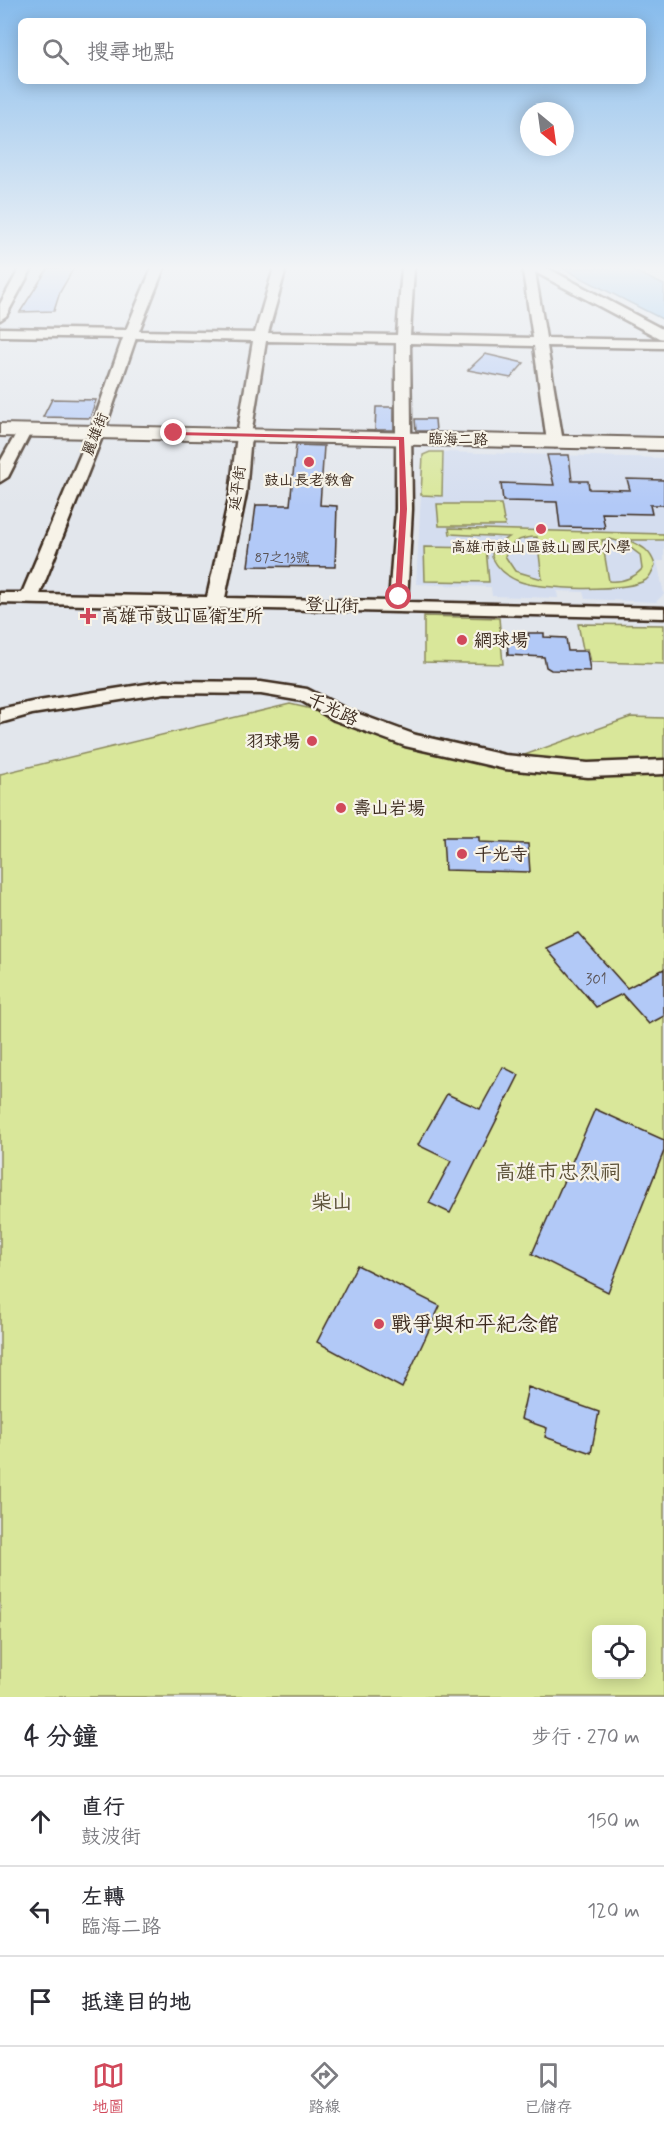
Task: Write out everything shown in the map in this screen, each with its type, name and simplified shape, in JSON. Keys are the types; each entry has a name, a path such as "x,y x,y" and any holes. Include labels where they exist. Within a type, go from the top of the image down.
{"street":[{"name":"麗雄街","path":"29,598 97,432 126,347"},
{"name":"延平街","path":"215,601 238,494 244,435 258,347"},
{"path":"398,606 404,509 403,347"},
{"path":"542,347 555,442"},
{"name":"臨海二路","path":"0,430 664,444"},
{"path":"0,477 25,430"},
{"name":"登山街","path":"0,598 215,601 664,613"},
{"name":"千光路","path":"0,716 32,708 165,687 261,688 307,695 341,715 412,741 506,762 588,770 664,767"}],"shaded area":[{"name":"高雄市鼓山區鼓山國民小學","path":"443,452 664,458 664,561 657,561 664,594 656,602 585,599 583,592 557,591 558,598 492,596 491,587 416,584 421,495 442,496"}],"green space":[{"path":"430,452 443,452 442,496 421,495 423,455"},
{"path":"437,504 501,504 505,526 439,526"},
{"path":"449,528 664,534 664,540 628,540 644,549 653,560 655,565 646,580 636,584 603,588 563,588 518,581 500,569 492,557 493,549 509,537 450,534","holes":["537,537 542,579 515,571 505,556 517,541","610,539 624,543 640,555 642,569 623,580 609,581 602,540"]},
{"path":"424,547 486,548 489,582 425,581"},
{"name":"網球場","path":"424,616 499,618 503,664 424,662"},
{"path":"578,624 664,625 664,664 591,662 588,649 583,649"},
{"name":"柴山","path":"290,704 519,757 631,717 664,718 664,1697 0,1697 0,774"}],"building":[{"path":"485,354 524,363 511,378 468,370"},
{"path":"52,399 96,400 90,418 43,417"},
{"path":"376,407 394,407 394,430 375,430"},
{"path":"415,419 435,419 436,431 416,431"},
{"path":"296,445 324,446 320,505 337,506 335,567 248,566 256,505 290,505"},
{"path":"547,455 569,455 572,481 588,481 589,489 630,490 627,479 664,480 664,505 650,505 652,514 602,513 605,528 560,527 557,502 503,501 501,483 554,485"},
{"path":"528,633 544,633 544,637 566,638 568,651 587,651 590,671 551,670 546,667 544,657 508,655 507,636 529,637"},
{"path":"443,837 479,837 479,842 528,844 530,872 445,870"},
{"path":"578,933 627,988 664,969 664,1016 649,1024 622,994 596,1007 546,948"},
{"path":"503,1067 519,1075 450,1213 429,1203 451,1161 418,1145 447,1094 480,1109"},
{"path":"595,1109 664,1140 664,1151 608,1292 532,1254"},
{"name":"戰爭與和平紀念館","path":"357,1265 440,1306 402,1388 317,1342"},
{"path":"528,1387 599,1412 591,1453 545,1437 547,1428 521,1419"}],"place":[{"name":"鼓山長老教會","path":"309,462"},
{"name":"高雄市鼓山區鼓山國民小學","path":"541,529"},
{"name":"高雄市鼓山區衛生所","path":"88,616"},
{"name":"網球場","path":"462,640"},
{"name":"羽球場","path":"312,741"},
{"name":"壽山岩場","path":"341,808"},
{"name":"千光寺","path":"462,854"},
{"name":"戰爭與和平紀念館","path":"379,1324"}],"route":[{"path":"174,433 402,438 404,509 399,597"}],"park label":[{"name":"高雄市忠烈祠","path":"558,1172"}]}
